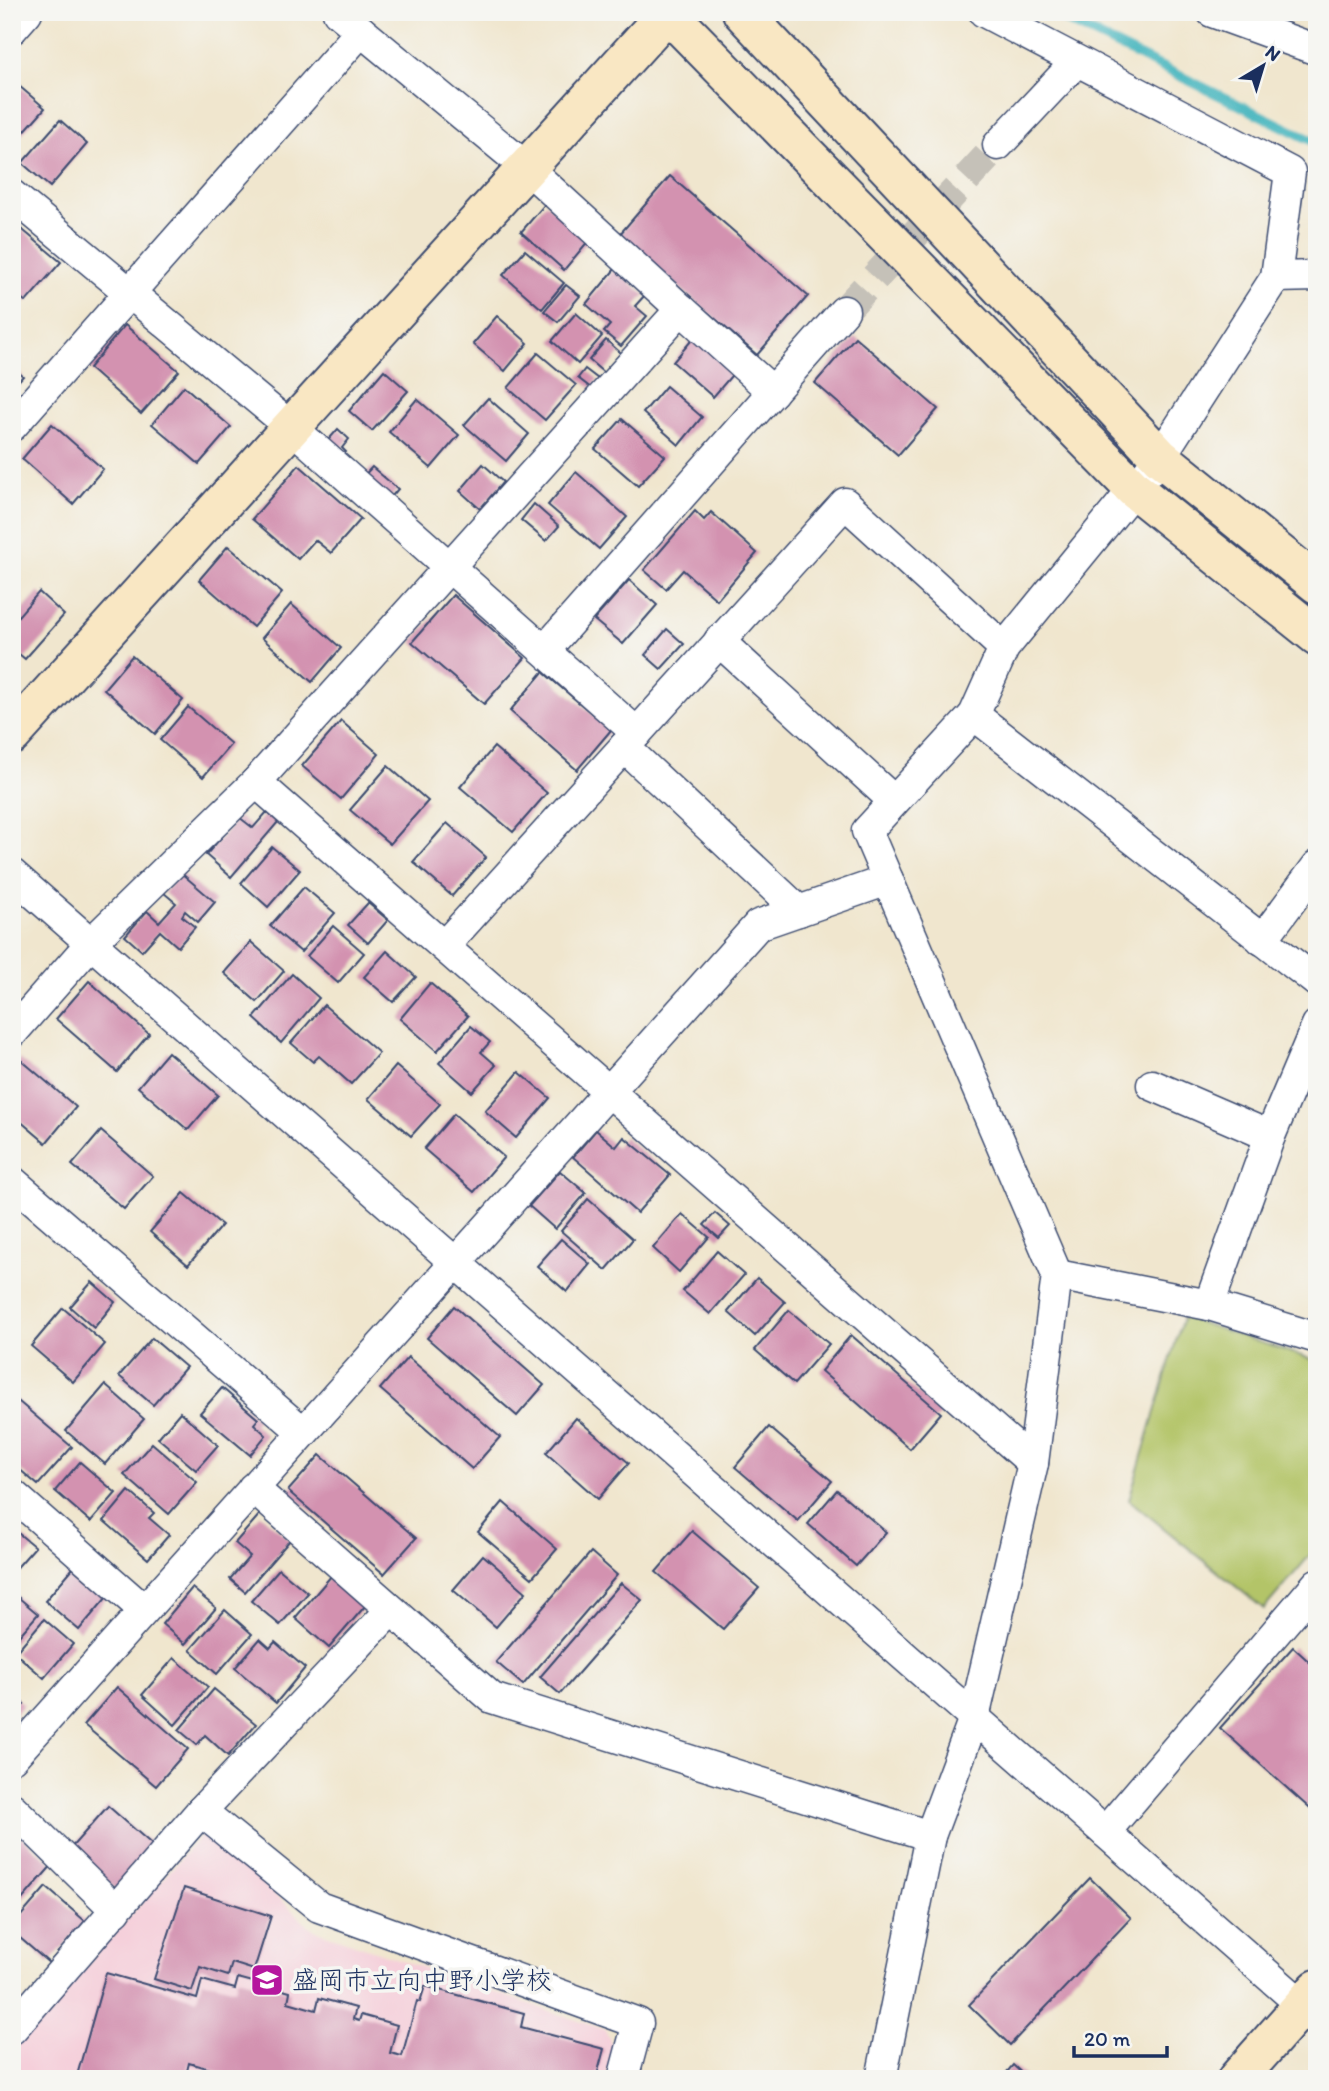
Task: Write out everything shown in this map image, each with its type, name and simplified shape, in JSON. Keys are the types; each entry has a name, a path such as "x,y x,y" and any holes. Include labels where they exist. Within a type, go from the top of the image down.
{"street":[{"path":"12,29 27,12"},
{"path":"338,12 527,168 773,392"},
{"path":"12,735 668,12 1134,489 1317,636"},
{"path":"742,12 1160,457 1317,584"},
{"path":"881,2079 930,1836 974,1718 1033,1463 1057,1275 867,831 974,715 1004,648 1160,457 1276,277 1290,172 984,12"},
{"path":"1212,12 1317,50"},
{"path":"12,426 361,31"},
{"path":"999,145 1077,61"},
{"path":"12,195 291,427 545,650 800,911"},
{"path":"1276,277 1317,276"},
{"path":"12,1033 91,943 256,782 681,309"},
{"path":"545,650 844,311"},
{"path":"443,946 845,503 1004,648"},
{"path":"719,641 894,801"},
{"path":"974,715 1317,982"},
{"path":"256,782 1033,1463"},
{"path":"1262,940 1317,866"},
{"path":"12,874 1105,1832 1312,2004 1237,2079"},
{"path":"12,1758 758,925 888,880"},
{"path":"1209,1305 1270,1136 1317,1025"},
{"path":"1152,1085 1270,1136"},
{"path":"12,1181 303,1432"},
{"path":"1057,1275 1209,1305 1317,1338"},
{"path":"253,1488 492,1698 930,1836"},
{"path":"12,1494 144,1610"},
{"path":"1105,1832 1317,1584"},
{"path":"12,2029 201,1811 391,1610"},
{"path":"12,1808 116,1910"},
{"path":"201,1811 319,1907 638,2023 623,2079"}],"shaded area":[{"name":"盛岡市立向中野小学校","path":"205,1831 314,1930 605,2030 614,2048 605,2079 12,2079 12,2051"}],"green space":[{"path":"1183,1317 1317,1361 1317,1547 1264,1609 1129,1500"}],"building":[{"path":"12,80 45,108 22,134 12,126"},
{"path":"60,120 87,144 50,187 22,163"},
{"path":"670,176 808,296 757,355 619,235"},
{"path":"546,203 589,240 564,270 521,232"},
{"path":"12,221 61,262 26,302 12,291"},
{"path":"525,250 564,283 542,309 503,275"},
{"path":"615,269 645,295 635,306 647,316 621,346 604,332 610,325 586,304"},
{"path":"566,285 580,296 558,322 544,311"},
{"path":"576,313 602,336 578,364 552,341"},
{"path":"497,316 528,343 505,371 473,344"},
{"path":"125,325 179,371 141,414 89,368"},
{"path":"697,334 737,369 713,397 673,362"},
{"path":"855,337 938,409 898,455 815,383"},
{"path":"606,340 621,353 604,373 589,360"},
{"path":"538,353 576,385 545,420 508,388"},
{"path":"12,367 23,376 12,388"},
{"path":"585,369 598,379 591,388 578,378"},
{"path":"384,370 408,391 372,431 349,411"},
{"path":"184,386 231,427 199,464 152,424"},
{"path":"666,386 702,417 679,445 643,413"},
{"path":"488,398 529,434 506,461 464,425"},
{"path":"417,399 459,435 431,468 389,432"},
{"path":"622,419 665,456 638,486 595,449"},
{"path":"52,424 103,469 73,504 22,459"},
{"path":"338,429 349,439 342,448 346,452 339,459 323,446"},
{"path":"483,464 503,482 480,509 460,491"},
{"path":"299,465 361,519 331,553 315,540 298,559 252,519"},
{"path":"372,467 398,489 387,502 361,479"},
{"path":"576,472 627,517 599,549 548,505"},
{"path":"534,504 559,526 546,541 521,520"},
{"path":"695,511 704,520 711,512 757,553 717,600 683,570 666,589 644,570"},
{"path":"228,546 282,593 253,627 199,580"},
{"path":"629,580 657,605 623,644 594,620"},
{"path":"39,592 64,615 25,659 12,648 12,623"},
{"path":"453,595 525,658 484,704 412,642"},
{"path":"291,604 341,648 312,682 262,638"},
{"path":"667,629 684,644 661,669 645,655"},
{"path":"132,656 183,700 155,734 104,689"},
{"path":"543,672 611,730 577,770 510,711"},
{"path":"188,707 231,744 203,777 160,740"},
{"path":"341,721 379,754 341,799 302,766"},
{"path":"494,747 547,793 513,832 460,787"},
{"path":"388,766 428,801 390,844 350,810"},
{"path":"267,812 278,822 231,877 206,855 239,817 253,828"},
{"path":"447,823 486,857 452,896 413,862"},
{"path":"272,847 300,870 268,907 241,883"},
{"path":"181,873 215,902 198,922 185,911 182,916 195,927 178,947 160,931 142,951 125,936 147,911 159,922 176,903 164,893"},
{"path":"304,887 335,913 301,952 270,926"},
{"path":"368,903 388,920 368,943 348,925"},
{"path":"333,926 364,953 338,983 307,956"},
{"path":"251,942 284,971 257,1002 224,973"},
{"path":"387,951 416,977 393,1002 364,977"},
{"path":"292,974 319,998 281,1043 254,1018"},
{"path":"89,981 149,1034 117,1072 56,1019"},
{"path":"430,983 468,1016 437,1051 400,1019"},
{"path":"324,1005 379,1053 351,1084 319,1056 313,1062 291,1043"},
{"path":"471,1026 490,1042 481,1052 496,1065 472,1092 439,1063"},
{"path":"168,1052 218,1095 188,1130 138,1087"},
{"path":"20,1059 76,1107 46,1143 12,1114 12,1068"},
{"path":"396,1066 440,1104 411,1136 368,1099"},
{"path":"519,1072 550,1098 516,1138 485,1111"},
{"path":"454,1114 504,1157 474,1192 424,1149"},
{"path":"596,1130 616,1147 624,1137 670,1175 637,1213 573,1157"},
{"path":"101,1131 153,1176 124,1209 72,1165"},
{"path":"560,1171 586,1193 555,1229 529,1206"},
{"path":"184,1193 222,1225 188,1265 150,1232"},
{"path":"588,1199 633,1239 606,1270 561,1231"},
{"path":"715,1213 730,1226 719,1238 704,1225"},
{"path":"682,1214 709,1237 679,1272 653,1248"},
{"path":"561,1239 590,1264 567,1292 537,1266"},
{"path":"717,1251 744,1275 710,1314 683,1291"},
{"path":"757,1278 785,1302 755,1336 728,1312"},
{"path":"92,1282 115,1302 94,1328 70,1307"},
{"path":"454,1306 544,1385 517,1416 427,1338"},
{"path":"63,1308 105,1344 73,1382 31,1346"},
{"path":"789,1310 829,1344 794,1384 755,1350"},
{"path":"851,1335 941,1413 910,1449 821,1371"},
{"path":"152,1338 186,1367 153,1405 119,1376"},
{"path":"408,1357 500,1437 472,1469 380,1389"},
{"path":"105,1385 144,1419 105,1464 66,1431"},
{"path":"222,1388 258,1419 254,1424 266,1435 250,1455 200,1413"},
{"path":"12,1396 72,1447 38,1485 12,1463"},
{"path":"180,1412 218,1445 196,1470 158,1438"},
{"path":"576,1418 629,1463 598,1499 546,1453"},
{"path":"769,1427 832,1481 798,1521 735,1467"},
{"path":"152,1443 197,1482 169,1514 124,1475"},
{"path":"320,1455 416,1538 384,1574 288,1491"},
{"path":"80,1462 116,1493 91,1522 55,1491"},
{"path":"837,1490 886,1532 856,1566 808,1524"},
{"path":"129,1491 154,1513 149,1518 169,1535 148,1559 104,1521"},
{"path":"503,1502 557,1549 532,1578 478,1532"},
{"path":"260,1514 290,1540 245,1592 230,1579 250,1556 235,1543"},
{"path":"12,1528 35,1547 12,1573"},
{"path":"692,1531 759,1588 723,1629 656,1572"},
{"path":"591,1552 617,1575 523,1685 496,1662"},
{"path":"483,1555 526,1592 496,1627 453,1590"},
{"path":"73,1568 107,1597 79,1630 45,1601"},
{"path":"279,1569 308,1593 280,1625 251,1601"},
{"path":"332,1575 366,1605 329,1648 295,1618"},
{"path":"621,1583 642,1600 560,1694 540,1677"},
{"path":"192,1588 216,1608 185,1644 162,1624"},
{"path":"12,1592 38,1614 12,1644"},
{"path":"225,1610 252,1634 217,1674 190,1650"},
{"path":"44,1619 73,1644 44,1678 15,1653"},
{"path":"260,1639 270,1648 275,1642 305,1668 276,1703 235,1668"},
{"path":"1293,1647 1317,1669 1317,1815 1220,1728"},
{"path":"174,1658 208,1687 175,1725 142,1695"},
{"path":"117,1687 188,1749 156,1786 84,1725"},
{"path":"214,1689 256,1724 228,1756 205,1735 197,1745 179,1730"},
{"path":"12,1695 24,1704 12,1718"},
{"path":"108,1806 155,1847 117,1890 70,1849"},
{"path":"12,1829 53,1864 20,1902 12,1895"},
{"path":"1090,1878 1131,1918 1010,2045 969,2005"},
{"path":"46,1887 85,1921 49,1963 12,1931 12,1926"},
{"path":"184,1888 271,1916 254,1970 232,1963 228,1976 200,1967 192,1991 154,1979"},
{"path":"106,1973 197,1999 202,1980 235,1989 238,1978 290,1992 288,2002 316,2010 319,1998 356,2008 353,2019 359,2021 361,2015 397,2025 390,2053 402,2056 417,2001 420,2002 425,1986 524,2013 521,2027 604,2049 596,2079 243,2079 189,2063 185,2079 76,2079"},
{"path":"1013,2065 1028,2079 1001,2079"}],"waterway":[{"path":"1049,12 1317,143"}],"tunnel":[{"path":"844,311 998,145"}],"place":[{"name":"盛岡市立向中野小学校","path":"267,1980"}]}
